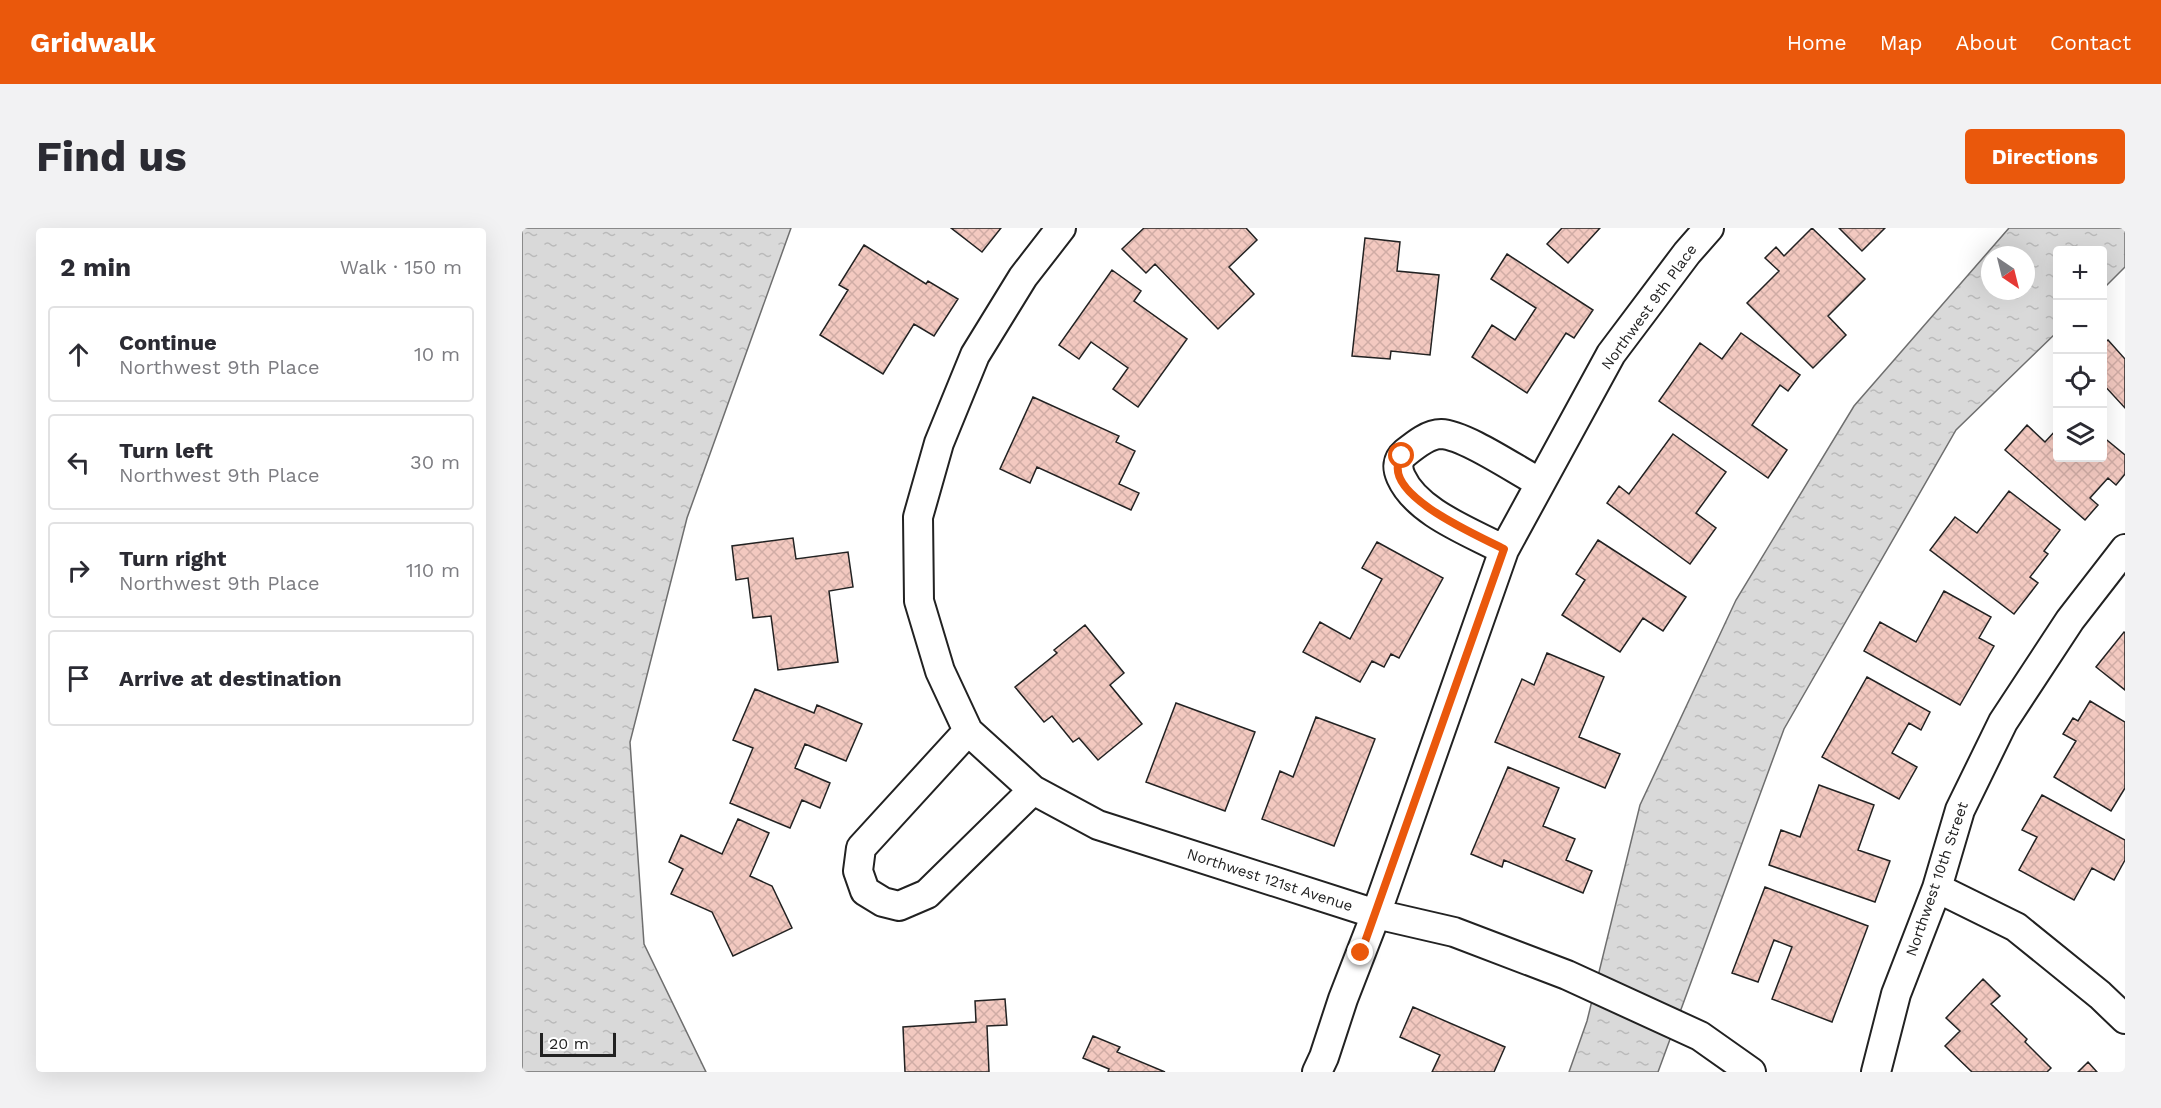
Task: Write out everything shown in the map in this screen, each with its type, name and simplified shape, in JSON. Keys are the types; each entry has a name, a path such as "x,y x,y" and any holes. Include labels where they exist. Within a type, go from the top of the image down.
{"street":[{"path":"1033,790 927,894 899,906 883,902 866,891 858,871 861,848 968,732 940,671 919,601 918,517 939,443 975,355 1023,277 1061,228"},
{"name":"Northwest 9th Place","path":"1317,1072 1376,914 1504,549 1611,354 1687,253 1709,228"},
{"path":"1504,549 1431,511 1411,495 1399,473 1398,465 1402,456 1425,438 1440,434 1455,437 1539,482"},
{"name":"Northwest 10th Street","path":"1876,1072 1896,994 1937,888 1960,810 2003,722 2070,620 2125,549"},
{"name":"Northwest 121st Avenue","path":"968,732 1033,790 1098,825 1376,914 1454,932 1567,975 1700,1036 1751,1072"},
{"path":"1937,888 2016,927 2100,995 2125,1019"}],"water":[{"path":"522,228 791,228 687,518 630,742 644,944 706,1072 522,1072"},
{"path":"2009,228 2125,228 2125,267 2107,285 2107,246 2053,246 2053,336 1956,430 1784,729 1658,1072 1569,1072 1587,1021 1640,805 1736,600 1854,406 1981,260 1981,300 2035,300 2035,246 1993,246"}],"building":[{"path":"951,228 1001,228 982,252"},
{"path":"1144,228 1246,228 1257,240 1229,267 1254,294 1218,329 1155,264 1146,273 1122,249"},
{"path":"1562,228 1600,228 1568,263 1547,244"},
{"path":"1812,228 1865,279 1828,316 1846,335 1813,368 1747,303 1779,271 1765,258 1776,247 1784,256"},
{"path":"1839,228 1885,228 1862,251"},
{"path":"1365,238 1400,242 1397,271 1439,275 1430,355 1391,351 1390,359 1352,356"},
{"path":"864,245 926,284 928,281 958,299 934,336 914,324 883,374 820,335 848,290 839,285"},
{"path":"1507,254 1593,310 1574,338 1566,333 1527,393 1472,357 1492,325 1515,340 1536,308 1491,279"},
{"path":"1112,270 1141,291 1134,301 1187,339 1138,407 1113,389 1128,368 1091,342 1079,359 1059,345"},
{"path":"1741,333 1800,375 1788,391 1780,385 1752,425 1787,450 1768,478 1659,401 1700,343 1722,359"},
{"path":"2107,341 2125,359 2125,408 2107,388"},
{"path":"1033,397 1119,436 1116,442 1135,451 1119,484 1139,493 1131,510 1037,467 1030,483 1000,469"},
{"path":"2027,425 2045,442 2053,433 2053,462 2107,462 2107,440 2125,455 2125,474 2116,485 2108,478 2090,498 2098,505 2085,520 2005,450"},
{"path":"1673,434 1726,472 1696,513 1716,528 1690,564 1607,503 1619,486 1629,494"},
{"path":"2009,491 2060,530 2044,551 2048,554 2030,577 2038,583 2014,614 1930,550 1955,517 1977,533"},
{"path":"793,538 796,559 848,552 853,587 829,591 838,662 778,670 771,616 753,618 748,578 736,580 732,546"},
{"path":"1598,540 1686,597 1663,631 1643,618 1620,652 1562,615 1585,580 1576,574"},
{"path":"1377,542 1443,578 1399,658 1391,654 1384,667 1372,661 1360,682 1303,652 1320,622 1350,639 1382,579 1362,568"},
{"path":"1944,591 1991,617 1979,638 1994,646 1960,705 1864,651 1880,622 1916,642"},
{"path":"1085,625 1124,673 1110,685 1142,724 1098,760 1079,738 1073,742 1052,716 1044,722 1015,687 1057,653 1054,650"},
{"path":"2125,633 2125,690 2096,667"},
{"path":"1547,653 1604,677 1579,737 1620,754 1605,788 1495,742 1522,679 1534,685"},
{"path":"1867,677 1930,712 1921,730 1909,723 1892,753 1917,767 1899,799 1822,757"},
{"path":"755,689 814,713 817,705 862,724 846,761 805,744 795,768 830,783 820,808 802,800 790,828 730,803 753,748 733,740"},
{"path":"2090,701 2125,722 2125,788 2111,811 2054,777 2076,741 2063,734 2073,718 2078,721"},
{"path":"1176,703 1255,732 1225,811 1146,782"},
{"path":"1316,717 1375,739 1334,846 1262,819 1280,771 1293,777"},
{"path":"1508,767 1559,788 1543,826 1575,839 1566,860 1592,871 1583,893 1504,860 1502,867 1471,854"},
{"path":"1819,785 1874,805 1858,850 1890,861 1875,902 1769,865 1781,830 1800,837"},
{"path":"2042,795 2125,840 2125,860 2114,880 2092,868 2074,900 2019,870 2037,837 2022,830"},
{"path":"738,819 769,833 750,876 772,886 792,928 733,956 712,912 671,894 683,869 669,862 681,835 722,854"},
{"path":"1765,887 1868,926 1832,1022 1772,999 1792,947 1774,940 1758,982 1732,973"},
{"path":"1983,979 2000,996 1991,1004 2027,1039 2025,1042 2051,1068 2047,1072 1972,1072 1945,1046 1960,1031 1946,1018"},
{"path":"1005,999 1007,1025 987,1026 989,1072 905,1072 903,1027 976,1022 975,1001"},
{"path":"1413,1007 1505,1047 1494,1072 1432,1072 1440,1055 1400,1037"},
{"path":"1093,1036 1120,1047 1117,1052 1165,1072 1108,1072 1109,1069 1083,1058"},
{"path":"2088,1062 2097,1072 2078,1072"}],"route":[{"path":"1361,953 1504,549 1431,511 1411,495 1399,473 1398,465 1402,456"}]}
